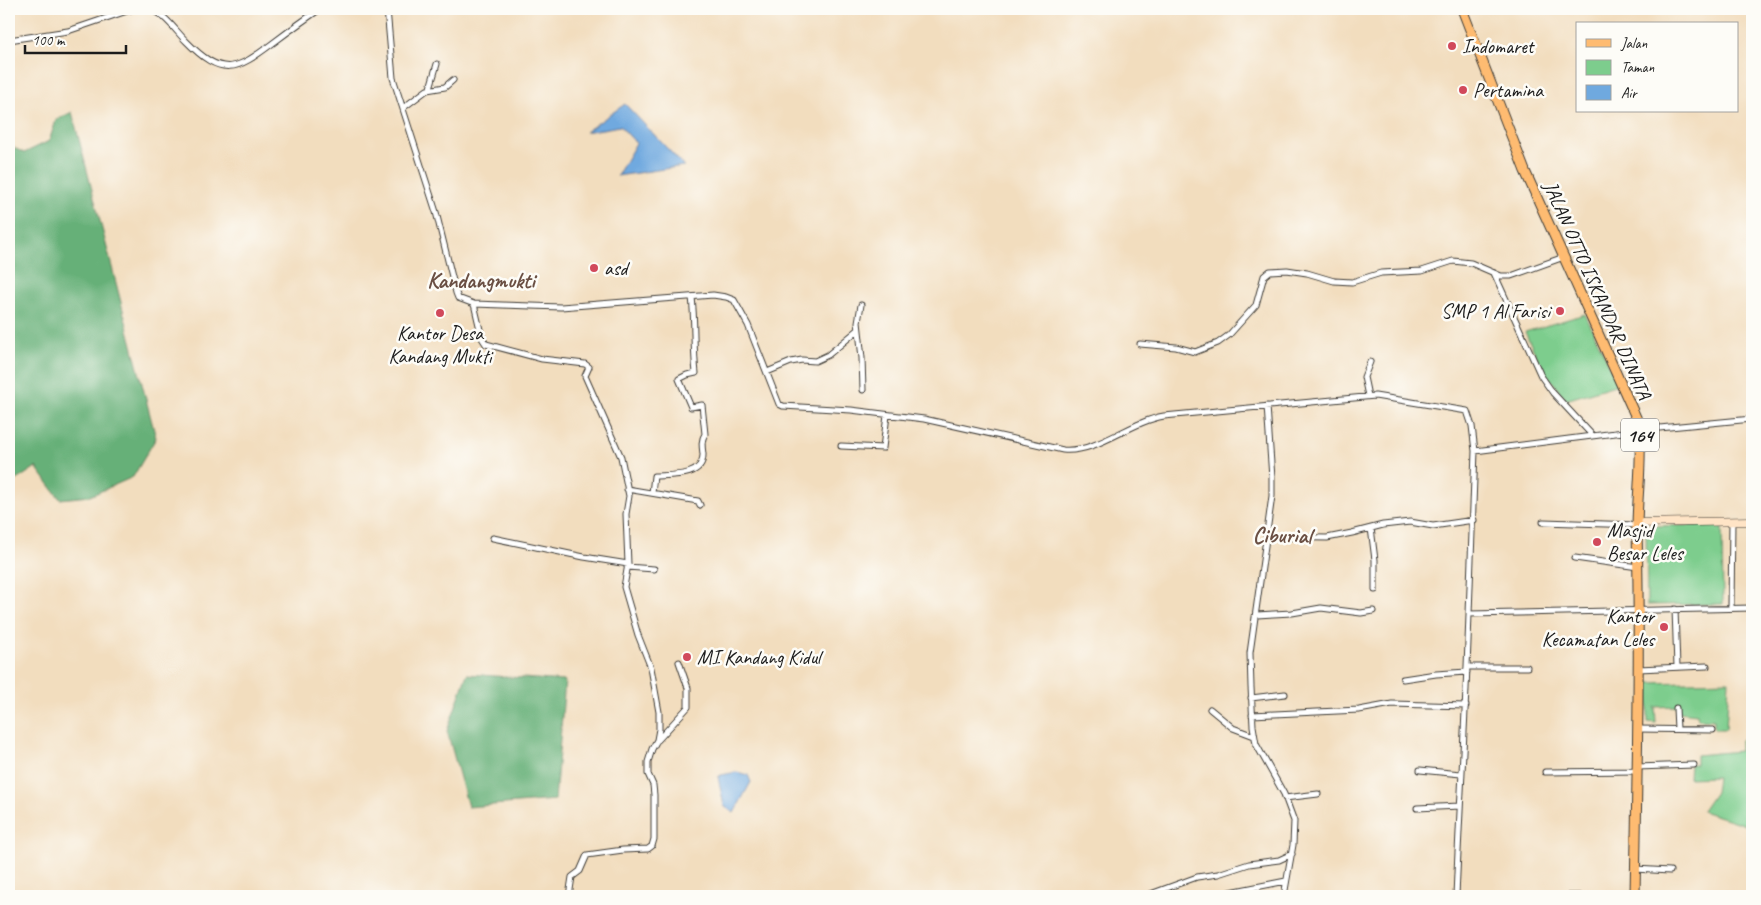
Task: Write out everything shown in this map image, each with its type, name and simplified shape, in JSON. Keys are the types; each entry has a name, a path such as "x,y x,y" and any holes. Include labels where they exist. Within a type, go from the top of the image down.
{"main road":[{"name":"JALAN OTTO ISKANDAR DINATA","path":"1462,9 1525,171 1638,421 1640,430 1637,524 1639,610 1638,730 1634,896"}],"street":[{"path":"9,40 68,31 133,9"},
{"path":"149,9 159,13 201,57 211,63 229,66 240,66 257,56 320,9"},
{"path":"386,9 393,78 436,212 456,293 458,298 474,304 561,307 692,297 726,297 734,300 748,325 779,404 783,406 851,410 950,424 1072,451 1087,448 1153,418 1267,406 1368,396 1388,397 1468,411 1474,434 1475,451 1474,520 1456,896"},
{"path":"430,88 437,64"},
{"path":"403,108 430,88 445,87 453,80"},
{"path":"1140,344 1176,347 1195,352 1218,343 1235,329 1256,305 1264,276 1270,271 1287,270 1307,273 1334,281 1352,282 1381,274 1422,271 1453,261 1471,263 1501,276 1511,276 1564,257"},
{"path":"1494,273 1542,376 1558,398 1592,435"},
{"path":"652,493 654,476 689,473 701,466 703,461 702,439 705,434 702,405 691,407 679,379 696,373 694,348 695,322 692,297"},
{"path":"474,304 482,338 486,344 542,359 585,364 589,367 585,376 621,457 629,496 626,514 627,566 624,582 626,596 654,678 659,712 657,740"},
{"path":"861,305 858,330 862,358 862,390"},
{"path":"767,372 791,362 802,360 814,361 828,355 858,330"},
{"path":"1368,396 1364,377 1370,362"},
{"path":"1267,406 1272,486 1257,615 1250,653 1251,698 1254,736 1259,750 1286,798 1294,821 1292,854 1284,896"},
{"path":"841,446 883,448 887,415"},
{"path":"1475,451 1592,435 1752,419"},
{"path":"627,489 698,501 700,505"},
{"path":"1267,537 1327,538 1383,525 1410,522 1433,526 1474,520"},
{"path":"1543,522 1637,524 1752,520"},
{"path":"1732,521 1732,608"},
{"path":"1371,528 1375,560 1375,590"},
{"path":"493,538 584,558 654,569"},
{"path":"1575,558 1638,567"},
{"path":"1257,615 1296,613 1321,608 1361,613 1373,611"},
{"path":"1469,614 1752,608"},
{"path":"1676,609 1677,667"},
{"path":"571,896 572,876 580,871 586,855 648,849 652,846 654,839 654,794 653,785 648,774 648,762 657,740 688,707 688,688 679,662"},
{"path":"1638,669 1708,666"},
{"path":"1403,679 1467,669 1527,667"},
{"path":"1251,698 1284,694"},
{"path":"1252,715 1359,710 1392,704 1466,706"},
{"path":"1676,708 1677,729"},
{"path":"1210,709 1233,728 1254,736"},
{"path":"1638,730 1713,730"},
{"path":"1545,772 1694,765"},
{"path":"1420,770 1461,774"},
{"path":"1286,798 1318,794"},
{"path":"1418,808 1460,806"},
{"path":"1145,896 1197,877 1218,874 1249,864 1279,860 1292,854"},
{"path":"1635,869 1670,871"},
{"path":"1215,894 1286,881"},
{"path":"1517,896 1580,896"}],"green space":[{"path":"72,112 156,438 133,477 90,496 60,499 36,467 9,485 9,145 24,153 49,141 56,120"},
{"path":"1585,314 1618,384 1566,400 1542,368 1525,332"},
{"path":"1722,525 1723,604 1647,605 1646,526"},
{"path":"467,674 565,681 555,800 468,807 447,731"},
{"path":"1729,681 1726,729 1714,729 1714,720 1698,719 1697,714 1678,712 1678,706 1655,707 1656,723 1648,722 1648,683"},
{"path":"1752,734 1752,827 1702,811 1715,792 1717,777 1689,778 1690,764 1696,764 1696,755 1740,751 1740,741 1745,736"}],"water":[{"path":"625,104 684,166 617,176 636,143 620,126 585,132"},
{"path":"737,772 748,775 751,782 734,813 724,806 718,777"}],"place":[{"name":"Indomaret","path":"1452,46"},
{"name":"Pertamina","path":"1463,90"},
{"name":"asd","path":"594,268"},
{"name":"SMP 1 Al Farisi","path":"1560,311"},
{"name":"Kantor Desa Kandang Mukti","path":"440,313"},
{"name":"Masjid Besar Leles","path":"1597,542"},
{"name":"Kantor Kecamatan Leles","path":"1664,627"},
{"name":"MI Kandang Kidul","path":"687,657"}],"district":[{"name":"Kandangmukti","path":"481,280"},
{"name":"Ciburial","path":"1282,535"}]}
